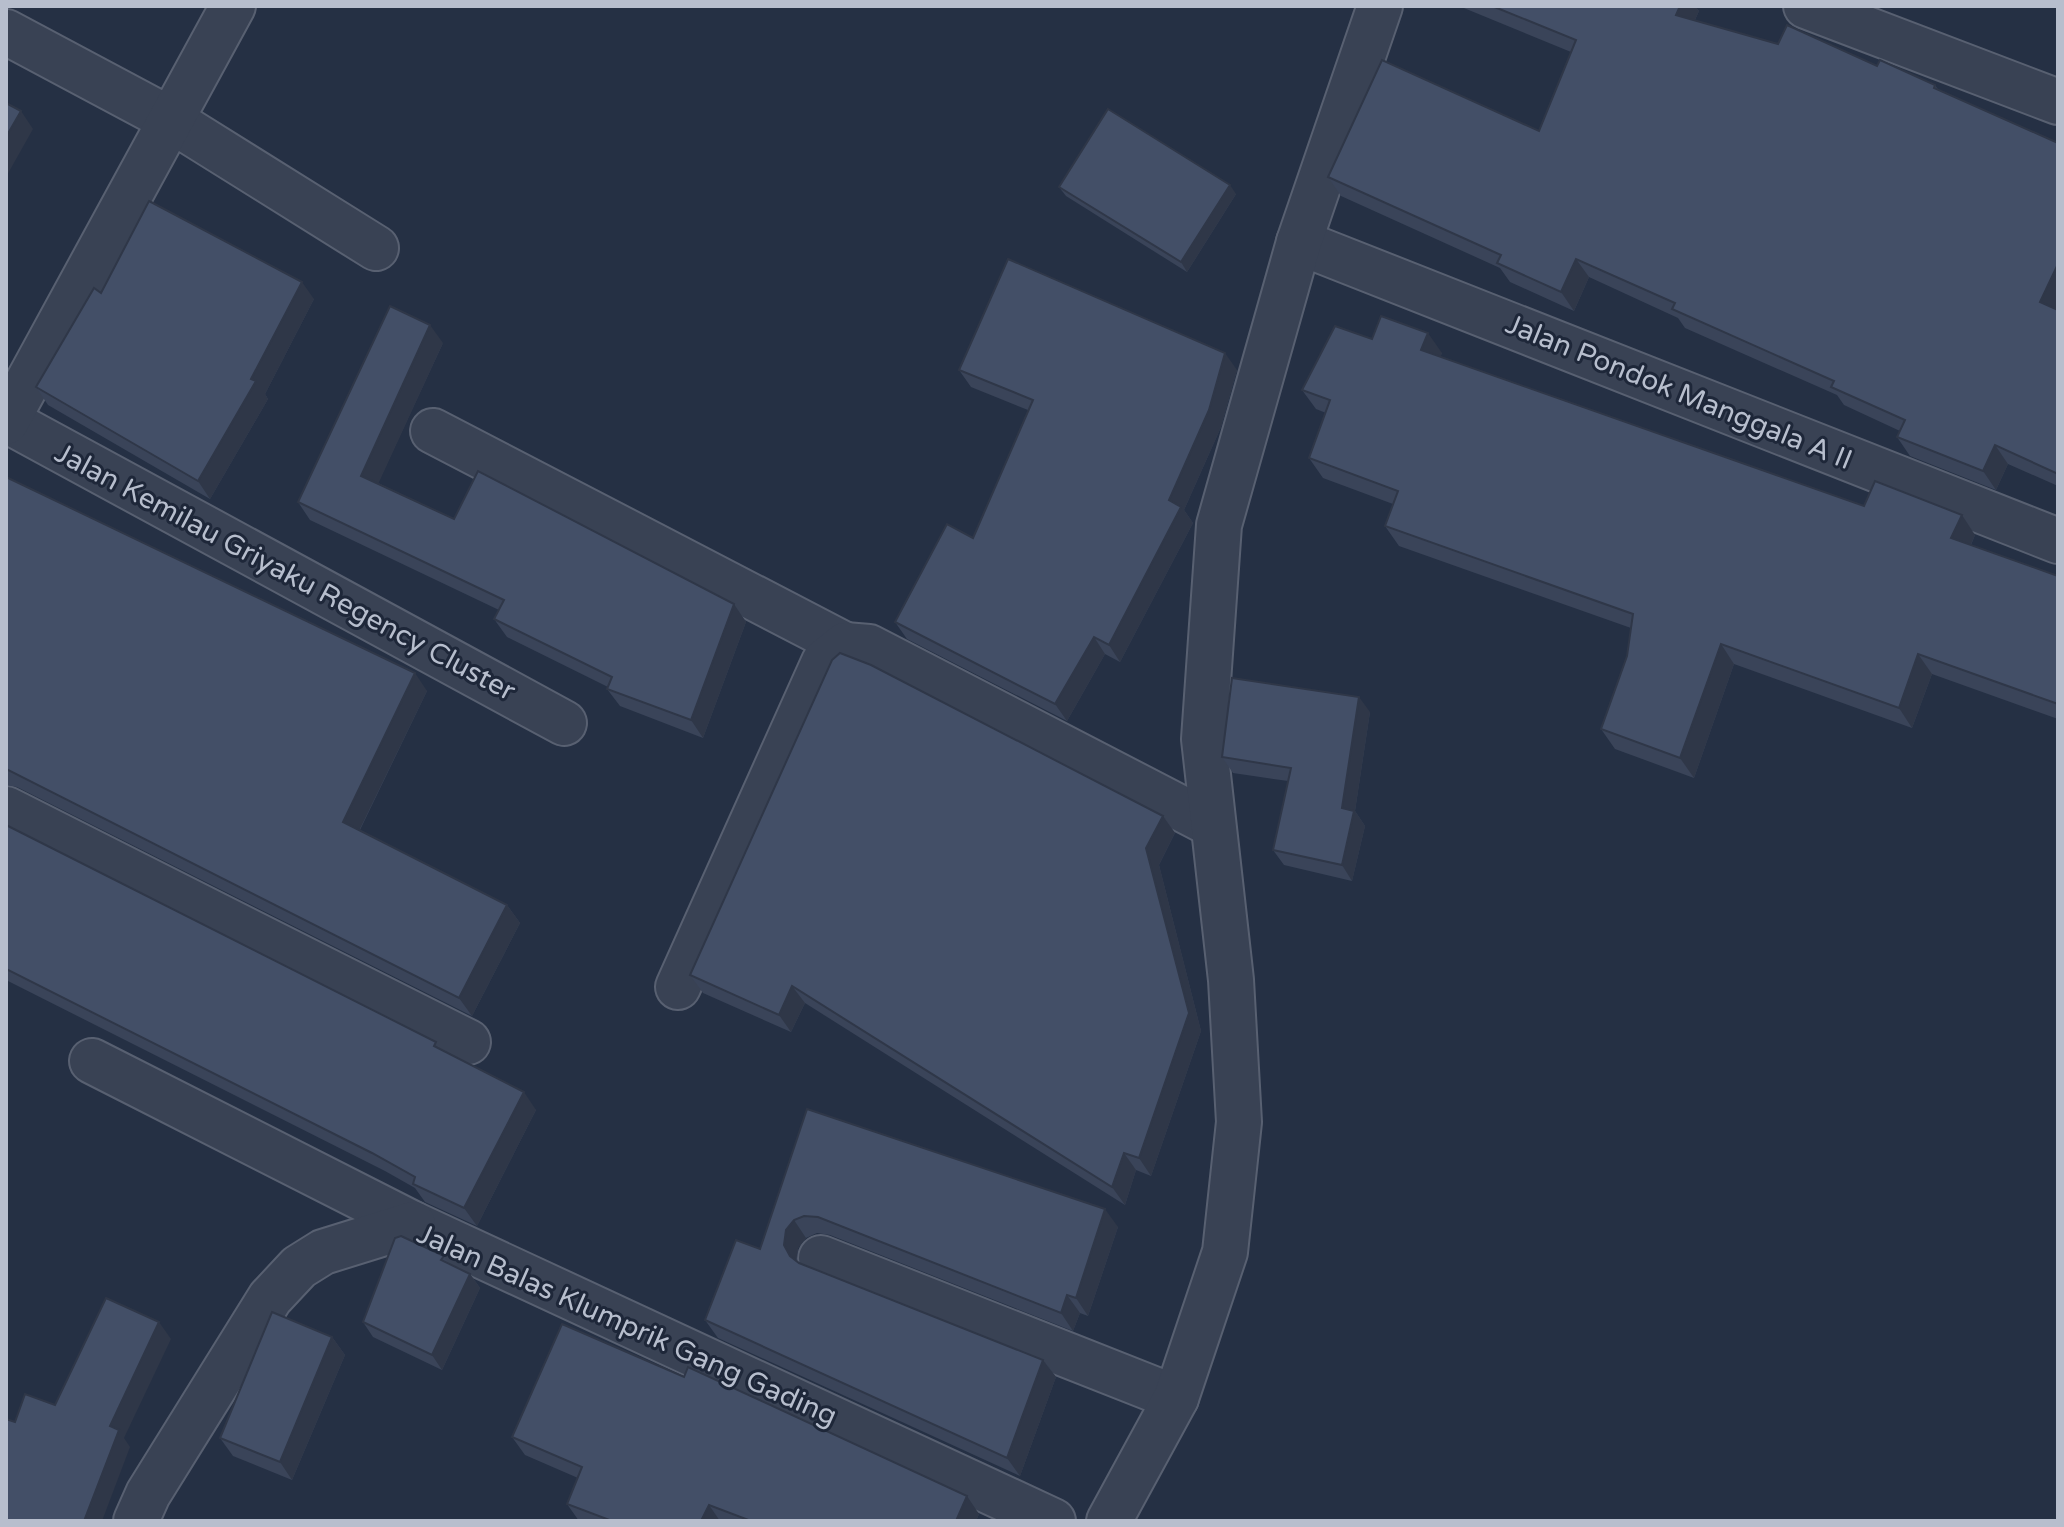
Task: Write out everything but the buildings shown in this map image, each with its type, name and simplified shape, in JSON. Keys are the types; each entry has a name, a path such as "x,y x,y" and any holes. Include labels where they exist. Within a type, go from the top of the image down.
{"street":[{"name":"Jalan Kemilau Griyaku Regency Cluster","path":"233,6 6,421 564,723"},
{"path":"1109,1521 1176,1398 1225,1252 1239,1122 1231,980 1204,739 1219,525 1299,242 1380,6"},
{"path":"1806,6 2058,102"},
{"path":"6,32 171,120 376,248"},
{"name":"Jalan Pondok Manggala A II","path":"1299,242 2058,541"},
{"path":"433,431 845,645 869,647 1213,825"},
{"path":"678,987 824,662 845,645"},
{"path":"6,809 468,1042"},
{"path":"92,1061 413,1224"},
{"name":"Jalan Balas Klumprik Gang Gading","path":"136,1521 148,1494 270,1298 299,1267 323,1252 413,1224 1053,1521"},
{"path":"821,1258 1176,1398"}]}
